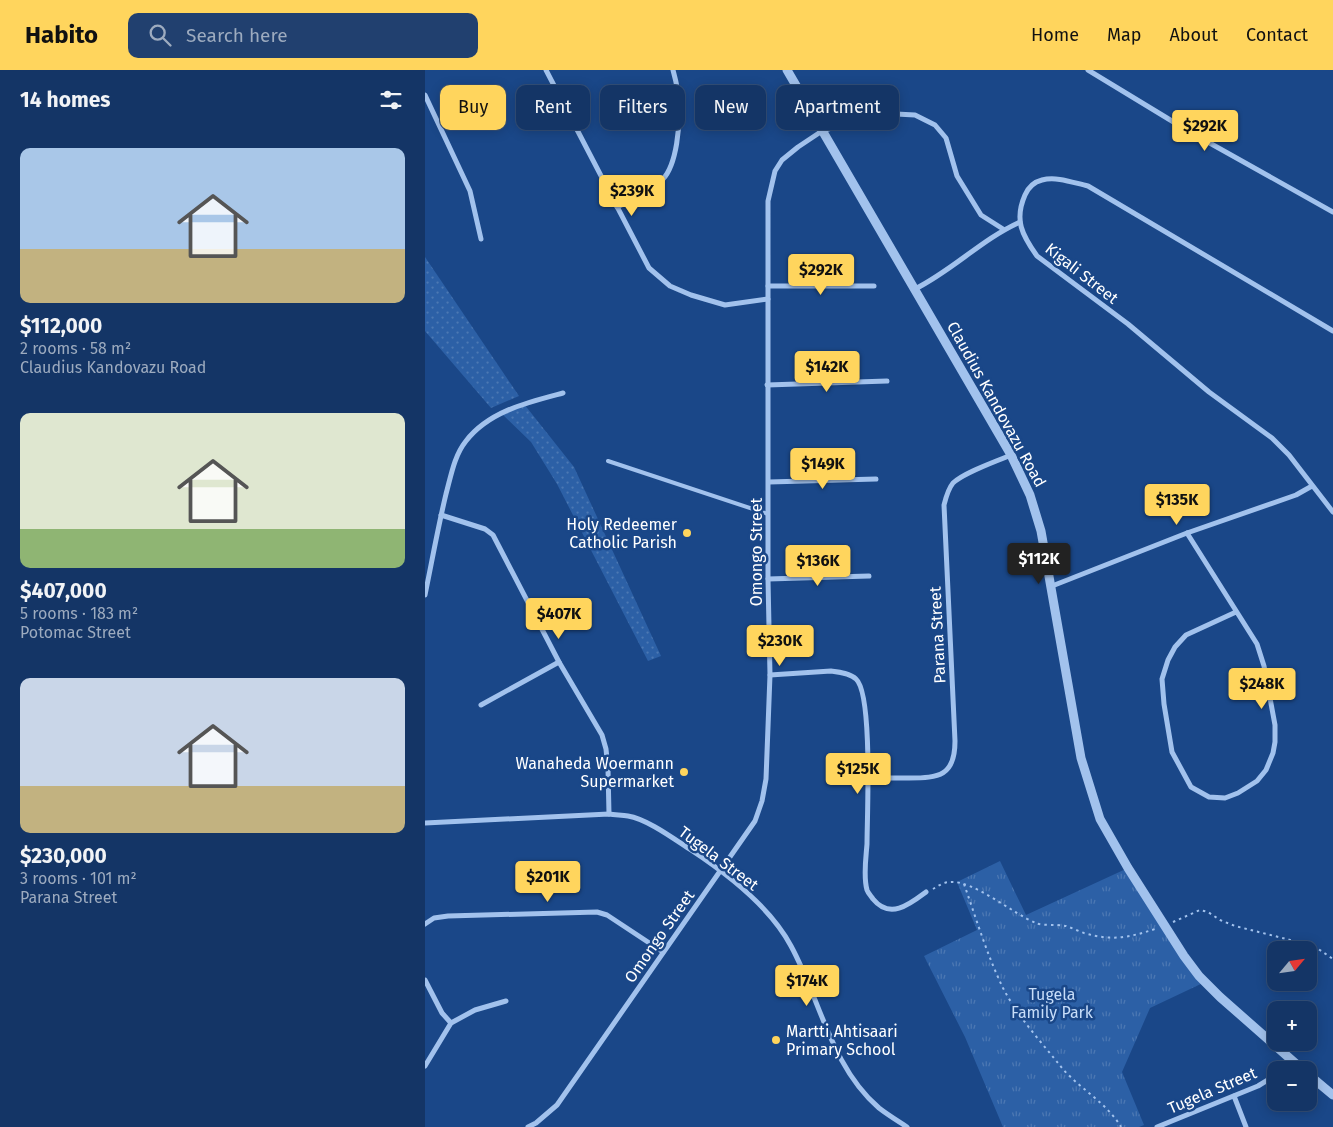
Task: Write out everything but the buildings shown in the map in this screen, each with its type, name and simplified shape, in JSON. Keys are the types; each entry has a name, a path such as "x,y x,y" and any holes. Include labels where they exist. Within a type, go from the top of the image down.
{"street":[{"path":"546,70 649,268 670,286 691,295 725,305 768,300"},
{"path":"617,207 649,190 663,180 671,169 677,135 679,104 673,70"},
{"name":"Claudius Kandovazu Road","path":"787,70 1011,455 1030,495 1036,511 1051,586 1081,758 1094,804 1108,834 1165,926 1199,976 1293,1061"},
{"path":"1088,70 1190,132 1333,212"},
{"path":"425,95 470,190 481,240"},
{"name":"Omongo Street","path":"528,1127 537,1123 557,1106 719,870 755,821 762,801 768,752 770,675 767,385 768,201 775,171 787,156 822,131 877,113 915,115 935,125 946,138 957,176 981,215 1003,230"},
{"name":"Kigali Street","path":"1333,331 1088,186 1057,179 1041,180 1028,188 1019,208 1020,222 1026,241 1037,256 1128,324 1209,392 1273,438 1289,455 1333,512"},
{"path":"915,289 935,279 1003,230 1020,222"},
{"path":"768,286 874,286"},
{"path":"767,385 887,381"},
{"path":"425,594 454,463 465,442 501,413 534,400 563,393"},
{"name":"Parana Street","path":"869,778 931,778 946,771 952,763 955,741 944,505 948,491 954,483 977,470 1011,455"},
{"path":"769,482 876,479"},
{"path":"1051,586 1296,495 1312,486"},
{"path":"441,515 485,529 493,535 559,662 602,735 606,749 608,769 609,814"},
{"path":"1187,534 1257,644 1264,666 1275,725 1275,742 1269,763 1257,781 1238,793 1225,798 1209,797 1191,787 1172,752 1162,680 1168,660 1175,647 1187,635 1236,612"},
{"path":"768,579 869,576"},
{"path":"481,705 559,662"},
{"path":"770,675 831,671 856,678 865,699 869,778 867,891 878,905 889,909 899,909 926,892"},
{"name":"Tugela Street","path":"425,823 609,814 629,816 664,833 742,888 776,923 791,945 827,1030 858,1085 879,1107 907,1127"},
{"path":"425,924 434,918 448,916 597,912 607,915 663,952"},
{"path":"425,980 442,1013 451,1023"},
{"path":"425,1066 451,1023 475,1010 506,1001"},
{"name":"Tugela Street","path":"1157,1127 1235,1096 1267,1080"},
{"path":"1317,1082 1333,1095"},
{"path":"1235,1096 1246,1127"}],"lane":[{"path":"608,461 768,514"}],"path":[{"path":"926,892 939,885 951,882 963,884 991,896 1038,924 1067,926 1083,933 1117,939 1134,936 1165,926 1200,910 1208,912 1235,926 1314,946 1333,959"},
{"path":"963,884 1004,989 1019,1013 1067,1073 1105,1106 1121,1127"}],"green space":[{"path":"425,257 519,396 491,408 425,331"},
{"path":"524,404 574,467 661,656 648,661 557,484 531,442 501,413"},
{"name":"Tugela Family Park","path":"1000,861 1026,915 1128,868 1205,982 1150,1008 1122,1072 1144,1125 1139,1127 1003,1127 965,1037 924,956 977,930 957,882"}],"place":[{"name":"Holy Redeemer Catholic Parish","path":"687,533"},
{"name":"Wanaheda Woermann Supermarket","path":"684,772"},
{"name":"Martti Ahtisaari Primary School","path":"776,1040"}]}
